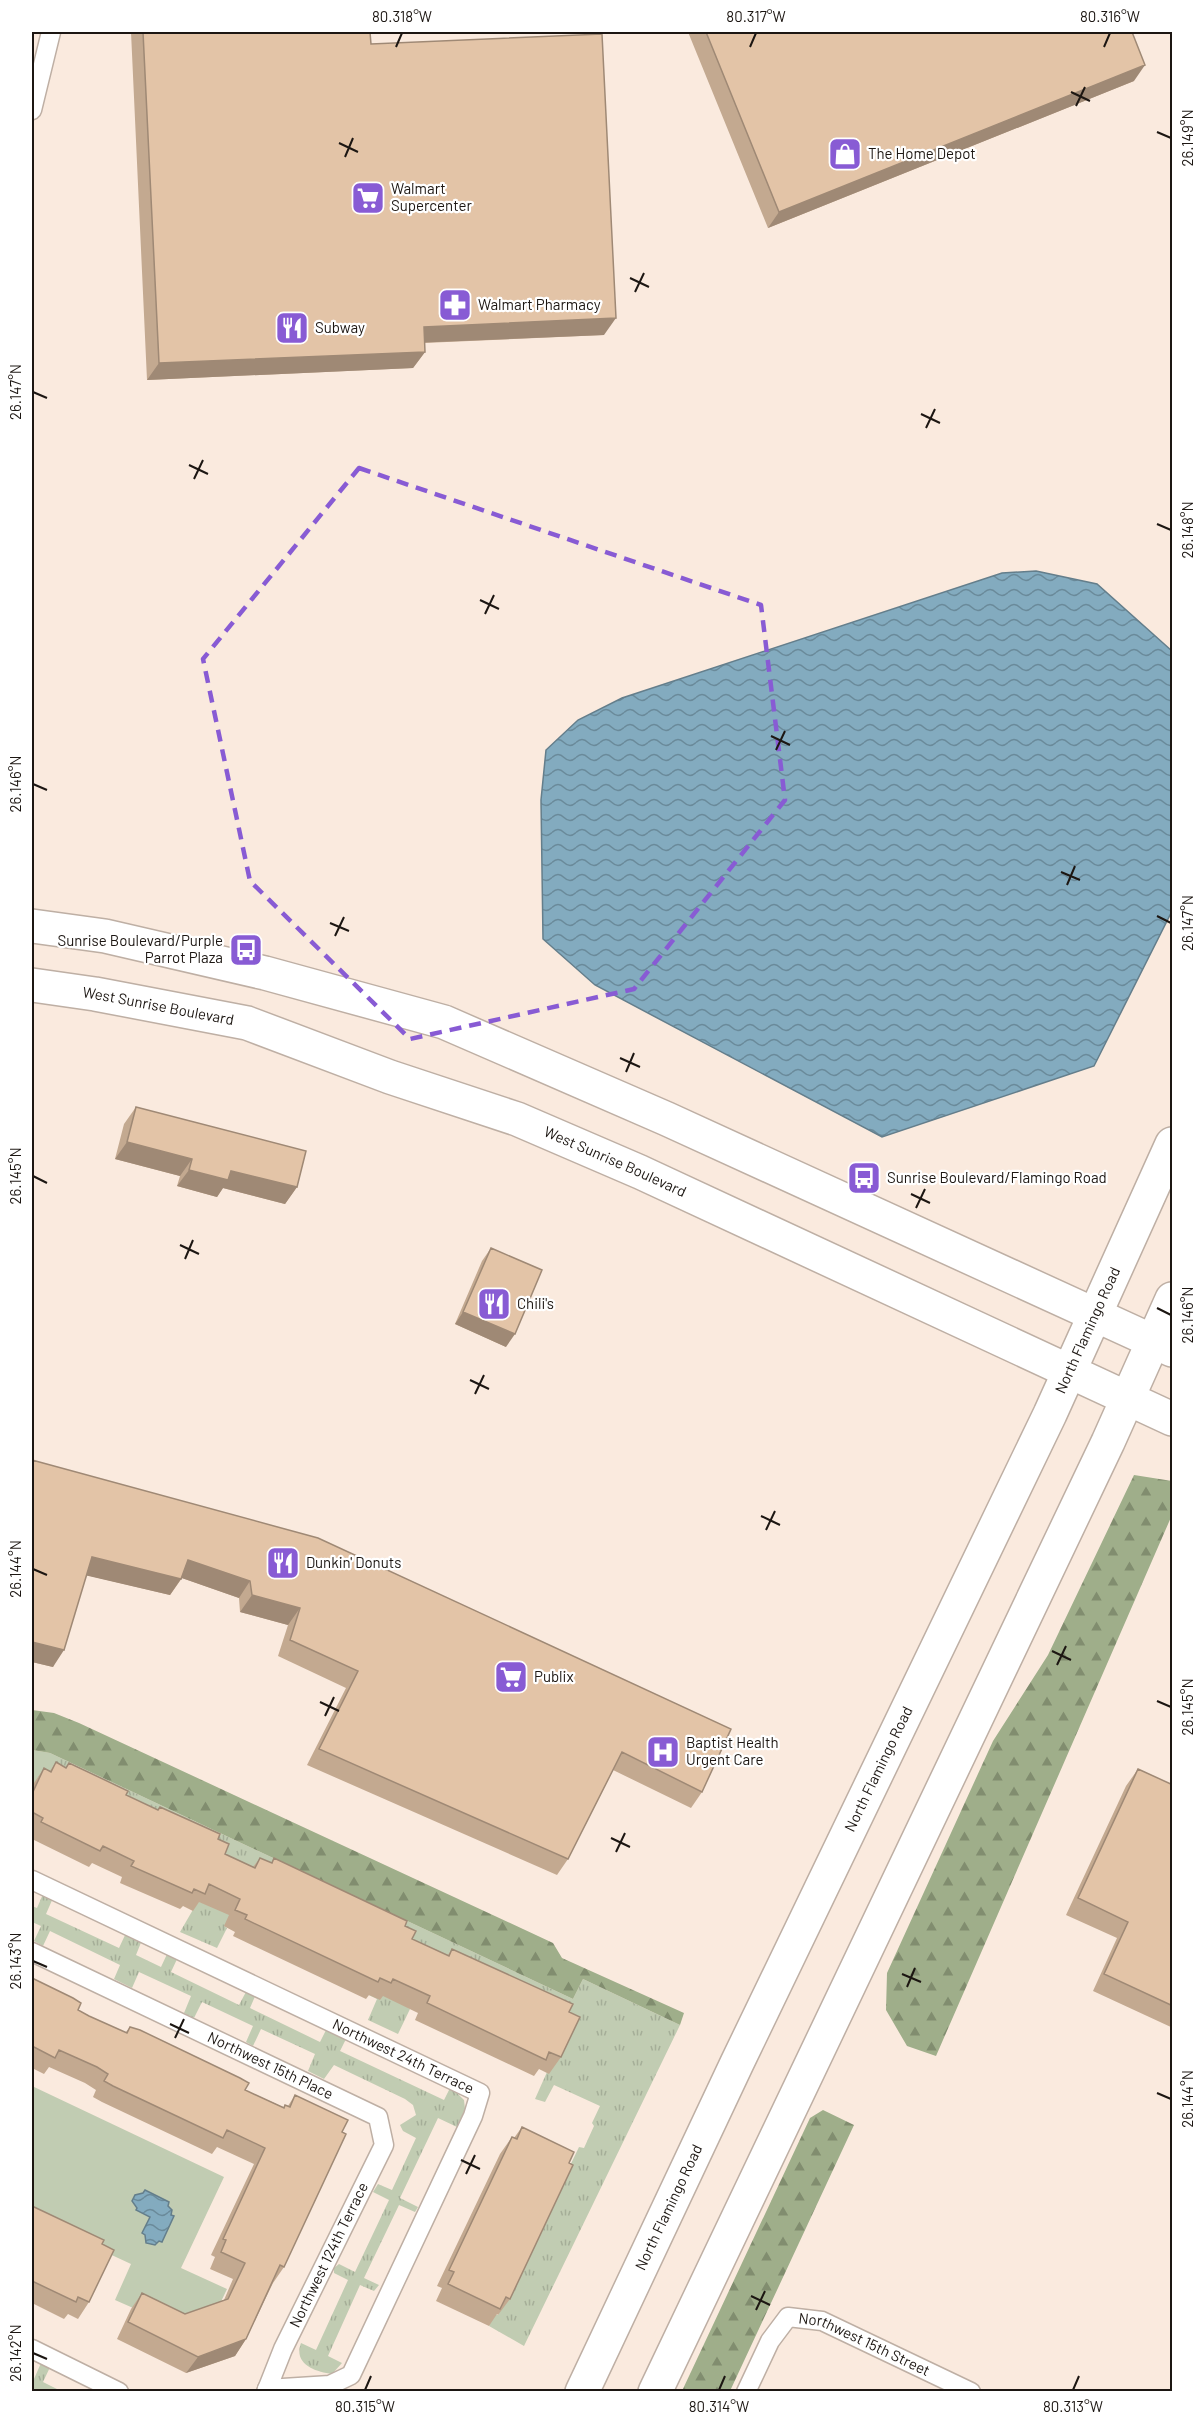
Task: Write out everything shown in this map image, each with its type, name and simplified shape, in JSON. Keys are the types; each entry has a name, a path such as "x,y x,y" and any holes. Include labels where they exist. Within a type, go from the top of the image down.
{"highway":[{"path":"32,926 105,936 253,970 444,1022 668,1119 1096,1313 1163,1346"},
{"name":"West Sunrise Boulevard","path":"32,985 95,994 247,1023 390,1077 517,1119 640,1172 1173,1419"},
{"name":"North Flamingo Road","path":"582,2391 1070,1371 1173,1144"},
{"path":"655,2391 1128,1398 1163,1346 1173,1299"}],"street":[{"path":"32,110 51,32"},
{"name":"Northwest 24th Terrace","path":"32,1880 480,2093 473,2116 351,2375 330,2385 266,2390"},
{"name":"Northwest 15th Place","path":"32,1952 378,2117"},
{"name":"Northwest 124th Terrace","path":"266,2390 283,2349 384,2145 378,2117"},
{"name":"Northwest 15th Street","path":"746,2391 770,2341 788,2317 822,2321 971,2391"},
{"path":"32,2349 119,2391"}],"highlighted area":[{"path":"359,468 761,605 785,800 634,989 410,1039 250,881 203,659"}],"green space":[{"path":"1134,1475 1172,1481 1172,1515 936,2056 907,2046 886,2010 887,1973 993,1741 1048,1655"},
{"path":"32,1710 54,1713 79,1723 553,1943 562,1958 684,2013 680,2025 583,1979 573,1999 50,1753 32,1750"},
{"path":"32,1750 50,1753 573,1999 583,1979 680,2025 524,2346 489,2326 494,2314 498,2315 579,2147 584,2148 600,2106 554,2085 545,2102 535,2099 547,2072 407,2007 410,2009 398,2034 368,2020 377,1999 224,1926 227,1928 217,1948 180,1932 198,1901 205,1904 32,1786"},
{"path":"43,1894 53,1898 46,1914 119,1948 126,1933 142,1940 136,1955 161,1967 168,1952 178,1957 171,1972 239,2005 247,1990 256,1994 250,2008 320,2042 327,2028 347,2037 340,2051 444,2100 450,2088 464,2100 465,2109 457,2127 438,2118 400,2198 418,2207 415,2212 399,2205 364,2278 379,2285 374,2291 360,2285 328,2356 342,2363 332,2374 313,2369 303,2362 299,2350 301,2343 316,2350 348,2280 334,2273 334,2268 339,2264 355,2272 389,2200 373,2192 378,2184 392,2190 416,2138 403,2131 400,2125 416,2115 413,2105 334,2065 324,2079 308,2071 315,2054 261,2029 253,2046 246,2042 253,2026 202,2002 194,2018 184,2013 191,1996 139,1972 132,1988 114,1979 120,1965 50,1931 43,1946 34,1941 41,1926 32,1922 32,1906 37,1908"},
{"path":"32,2086 224,2177 181,2268 227,2289 218,2308 174,2326 115,2300 131,2264 32,2218"},
{"path":"823,2110 854,2125 730,2391 682,2391 810,2118"},
{"path":"41,2363 52,2363 43,2382 61,2391 32,2392 32,2378 34,2379"}],"water":[{"path":"1036,571 1097,584 1172,651 1172,911 1094,1066 882,1137 595,985 543,939 541,800 546,750 578,720 622,698 1002,573"},
{"path":"145,2190 169,2202 171,2215 174,2216 162,2242 159,2241 155,2245 146,2243 145,2235 142,2233 150,2217 136,2210 132,2201 135,2195"}],"building":[{"name":"Walmart Supercenter","path":"143,32 370,32 371,44 602,34 616,318 424,327 425,352 159,363"},
{"name":"The Home Depot","path":"706,32 1132,32 1145,65 779,212"},
{"path":"136,1107 306,1151 297,1187 231,1171 228,1180 189,1170 192,1159 127,1142"},
{"name":"Chili's","path":"491,1248 542,1270 515,1334 463,1312"},
{"path":"32,1460 318,1538 731,1729 702,1792 622,1752 568,1859 319,1749 358,1671 290,1640 300,1608 252,1595 250,1581 188,1560 181,1579 92,1557 64,1650 32,1642"},
{"path":"56,1762 66,1768 69,1763 128,1791 126,1795 158,1810 160,1807 220,1834 218,1839 229,1844 225,1854 255,1868 260,1858 272,1863 274,1858 407,1921 405,1926 416,1931 412,1939 449,1956 452,1949 573,2004 569,2012 580,2017 561,2057 549,2052 546,2060 427,2003 430,1996 393,1979 391,1983 380,1978 378,1982 245,1919 247,1915 235,1910 240,1899 209,1884 205,1894 194,1889 192,1893 131,1866 134,1861 103,1846 100,1851 41,1822 43,1818 32,1812 32,1794 44,1768 51,1772"},
{"path":"1138,1769 1173,1785 1173,2006 1104,1974 1128,1922 1078,1898"},
{"path":"32,1978 81,2003 78,2010 89,2016 127,2033 130,2027 140,2030 240,2078 249,2083 245,2090 284,2108 285,2105 290,2107 295,2095 348,2120 342,2132 346,2134 284,2267 280,2265 246,2339 198,2357 128,2322 142,2293 185,2314 228,2299 245,2263 221,2252 226,2240 223,2239 265,2148 227,2130 223,2138 104,2081 108,2074 97,2067 59,2050 55,2058 32,2046"},
{"path":"522,2127 574,2152 569,2163 573,2165 510,2299 506,2297 500,2309 448,2284 454,2272 449,2270 512,2137 517,2139"},
{"path":"32,2206 104,2240 102,2244 114,2250 89,2302 78,2297 76,2302 32,2281"}],"place":[{"name":"The Home Depot","path":"845,154"},
{"name":"Walmart Supercenter","path":"368,198"},
{"name":"Walmart Pharmacy","path":"455,305"},
{"name":"Subway","path":"292,328"},
{"name":"Sunrise Boulevard/Purple Parrot Plaza","path":"246,950"},
{"name":"Sunrise Boulevard/Flamingo Road","path":"864,1178"},
{"name":"Chili's","path":"494,1304"},
{"name":"Dunkin' Donuts","path":"283,1563"},
{"name":"Publix","path":"511,1677"},
{"name":"Baptist Health Urgent Care","path":"663,1752"}]}
